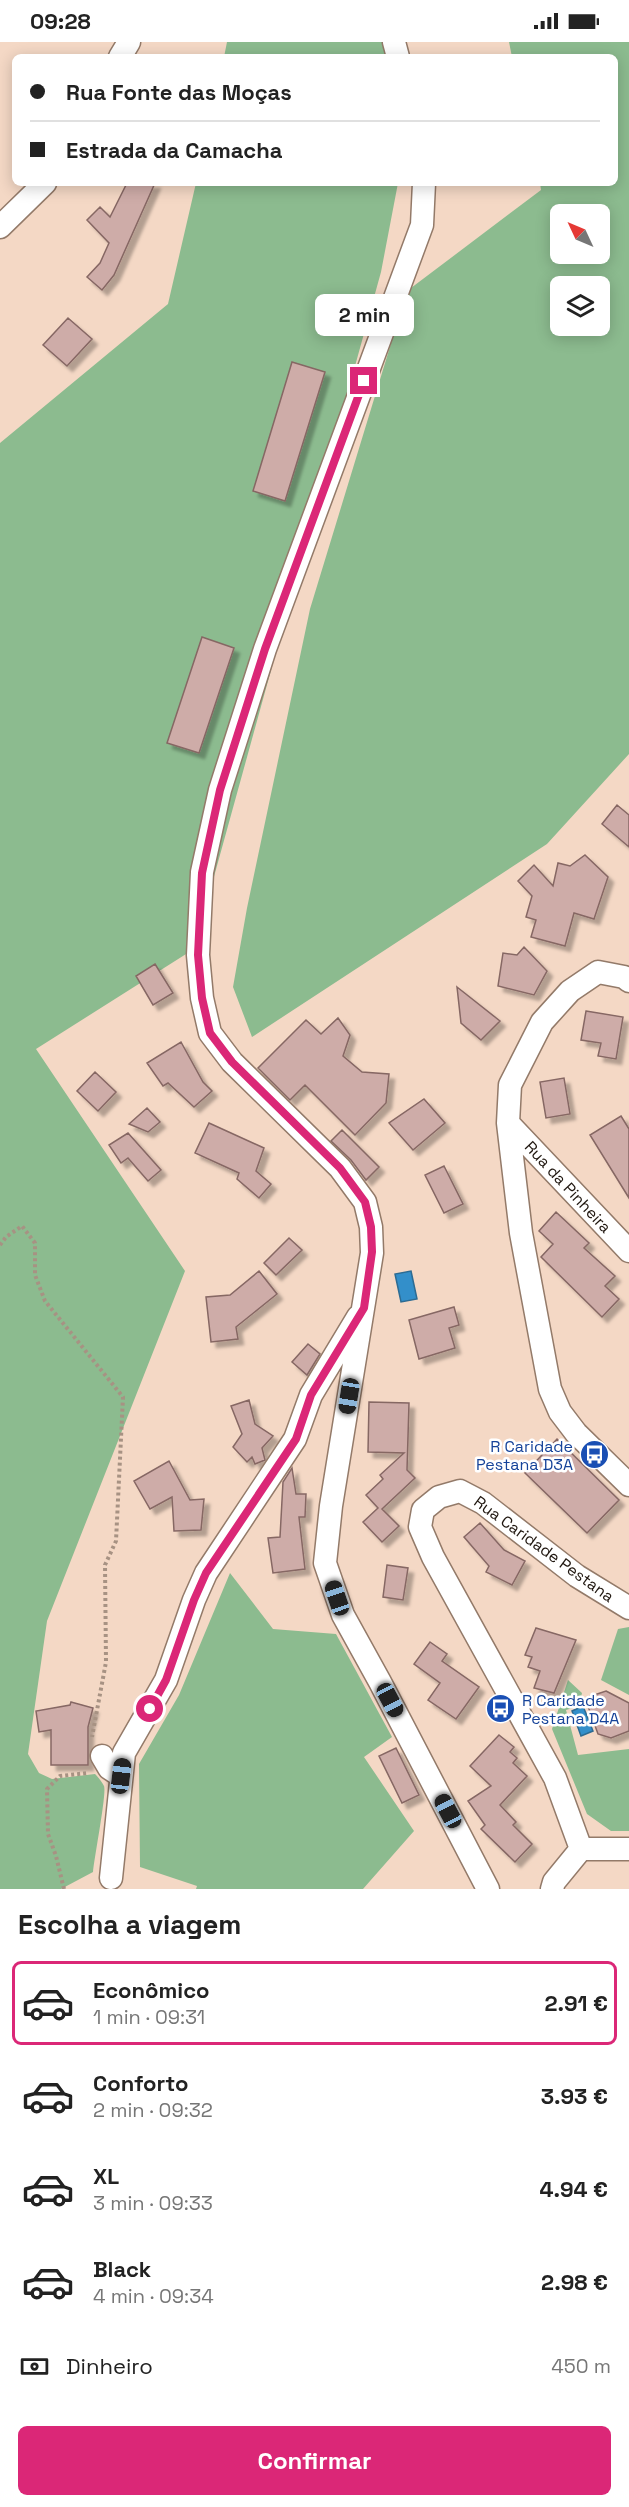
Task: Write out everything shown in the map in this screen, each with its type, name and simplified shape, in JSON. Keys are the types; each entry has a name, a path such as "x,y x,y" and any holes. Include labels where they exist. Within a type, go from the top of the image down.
{"street":[{"path":"0,227 42,186"},
{"path":"424,186 422,225 265,649 223,779 202,884 198,955 202,998 210,1033 232,1062 340,1168 365,1202 371,1227 372,1252 331,1506 325,1563 342,1615 391,1702 488,1889"},
{"path":"629,981 624,977 598,972 570,991 542,1022 510,1085 508,1123 521,1233 550,1389 560,1412 576,1433 629,1485"},
{"name":"Rua da Pinheira","path":"508,1123 629,1251"},
{"path":"111,1878 124,1753 166,1680 206,1573 296,1439 311,1395 364,1308"},
{"name":"Rua Caridade Pestana","path":"581,1849 555,1778 433,1557 420,1527 423,1510 439,1497 460,1491 483,1503 578,1576 629,1608"},
{"path":"96,1757 121,1776"},
{"path":"552,1889 554,1882 581,1849 629,1849"}],"path":[{"path":"0,1245 6,1237 22,1226 35,1244 35,1275 45,1301 123,1397 116,1541 105,1565 106,1662 96,1757 60,1776 47,1789 48,1834 64,1889"}],"green space":[{"path":"227,42 382,42 385,54 225,54"},
{"path":"509,42 629,42 629,754 547,844 252,1037 233,987 247,908 310,609 407,291 541,190 540,186 618,186 618,54 511,54"},
{"path":"195,186 397,186 381,272 194,949 36,1049 185,1271 47,1621 28,1754 39,1773 52,1779 95,1774 103,1784 104,1800 93,1872 61,1889 0,1889 0,443 168,304"},
{"path":"230,1573 273,1629 336,1634 392,1737 364,1757 414,1831 363,1889 196,1889 197,1886 140,1867 139,1764 179,1695"},
{"path":"629,1627 629,1695 601,1680 618,1629"},
{"path":"568,1680 582,1693 579,1706 566,1710 578,1755 629,1749 629,1831 611,1831 587,1814 552,1729"}],"water":[{"path":"411,1271 417,1299 401,1302 395,1274"},
{"path":"583,1706 593,1731 581,1736 572,1711"}],"building":[{"path":"126,186 154,186 114,275 102,290 87,277 100,263 109,243 87,220 100,207 110,217"},
{"path":"68,318 92,339 67,366 43,345"},
{"path":"292,362 325,372 285,501 253,491"},
{"path":"202,637 234,648 199,753 167,743"},
{"path":"617,805 629,815 629,847 602,824"},
{"path":"585,855 608,877 594,919 574,913 565,946 531,937 536,920 526,917 532,896 518,881 534,865 553,886 558,863 570,866"},
{"path":"524,947 547,971 534,995 498,986 503,953 517,955"},
{"path":"155,964 173,993 153,1005 136,976"},
{"path":"457,987 500,1021 481,1040 461,1023"},
{"path":"586,1011 623,1017 616,1059 598,1056 601,1043 581,1040"},
{"path":"338,1018 350,1035 343,1056 362,1072 389,1074 386,1103 355,1135 305,1085 290,1100 258,1068 306,1020 321,1034"},
{"path":"181,1042 203,1082 212,1091 194,1107 168,1083 163,1086 147,1063"},
{"path":"95,1072 116,1092 98,1111 77,1091"},
{"path":"564,1078 570,1114 546,1118 540,1082"},
{"path":"424,1099 445,1123 413,1150 389,1123"},
{"path":"147,1108 160,1122 148,1132 129,1124"},
{"path":"621,1116 629,1129 629,1198 590,1135"},
{"path":"209,1123 264,1148 256,1171 271,1184 259,1198 237,1179 239,1173 195,1153"},
{"path":"342,1130 379,1167 366,1180 351,1160 331,1141"},
{"path":"128,1133 161,1170 148,1181 128,1158 121,1163 109,1145"},
{"path":"444,1166 463,1204 444,1213 425,1175"},
{"path":"556,1212 589,1243 584,1248 615,1276 605,1286 619,1299 602,1317 541,1257 553,1244 539,1231"},
{"path":"289,1238 302,1250 276,1275 264,1263"},
{"path":"259,1271 277,1294 236,1327 238,1339 211,1342 206,1297 230,1295"},
{"path":"454,1307 459,1325 449,1328 455,1348 419,1359 409,1320"},
{"path":"308,1344 320,1354 307,1375 292,1362"},
{"path":"249,1400 255,1424 273,1436 262,1448 265,1460 255,1464 252,1457 247,1462 233,1447 242,1434 231,1406"},
{"path":"369,1402 409,1403 407,1470 415,1478 382,1509 399,1526 382,1542 363,1522 378,1508 366,1495 383,1479 380,1475 404,1453 368,1452"},
{"path":"557,1439 619,1500 587,1533 525,1473"},
{"path":"169,1461 190,1500 204,1499 201,1530 174,1531 172,1497 150,1509 134,1481"},
{"path":"292,1468 296,1494 306,1494 305,1517 299,1517 305,1569 273,1573 268,1538 280,1537 283,1482"},
{"path":"480,1523 504,1550 525,1561 512,1585 486,1572 489,1566 464,1537"},
{"path":"387,1565 408,1568 403,1600 383,1597"},
{"path":"536,1628 576,1640 554,1693 534,1688 540,1671 528,1667 532,1657 525,1655"},
{"path":"430,1642 447,1654 442,1661 479,1687 456,1719 428,1700 440,1683 414,1664"},
{"path":"606,1691 629,1703 629,1731 611,1738 598,1734 585,1698"},
{"path":"71,1702 93,1708 88,1727 88,1765 51,1765 51,1730 39,1732 36,1711 70,1705"},
{"path":"499,1735 514,1747 510,1752 517,1758 513,1763 527,1776 500,1805 516,1822 513,1825 532,1844 515,1862 481,1829 485,1825 468,1801 491,1786 470,1766"},
{"path":"396,1748 419,1795 402,1803 379,1756"}],"place":[{"name":"R Caridade Pestana D3A","path":"594,1455"},
{"name":"R Caridade Pestana D4A","path":"501,1709"}],"route":[{"path":"150,1709 166,1680 206,1573 296,1439 302,1414 311,1395 364,1308 372,1252 371,1227 365,1202 340,1168 232,1062 210,1033 202,998 198,955 202,873 220,790 265,649 364,381"}]}
